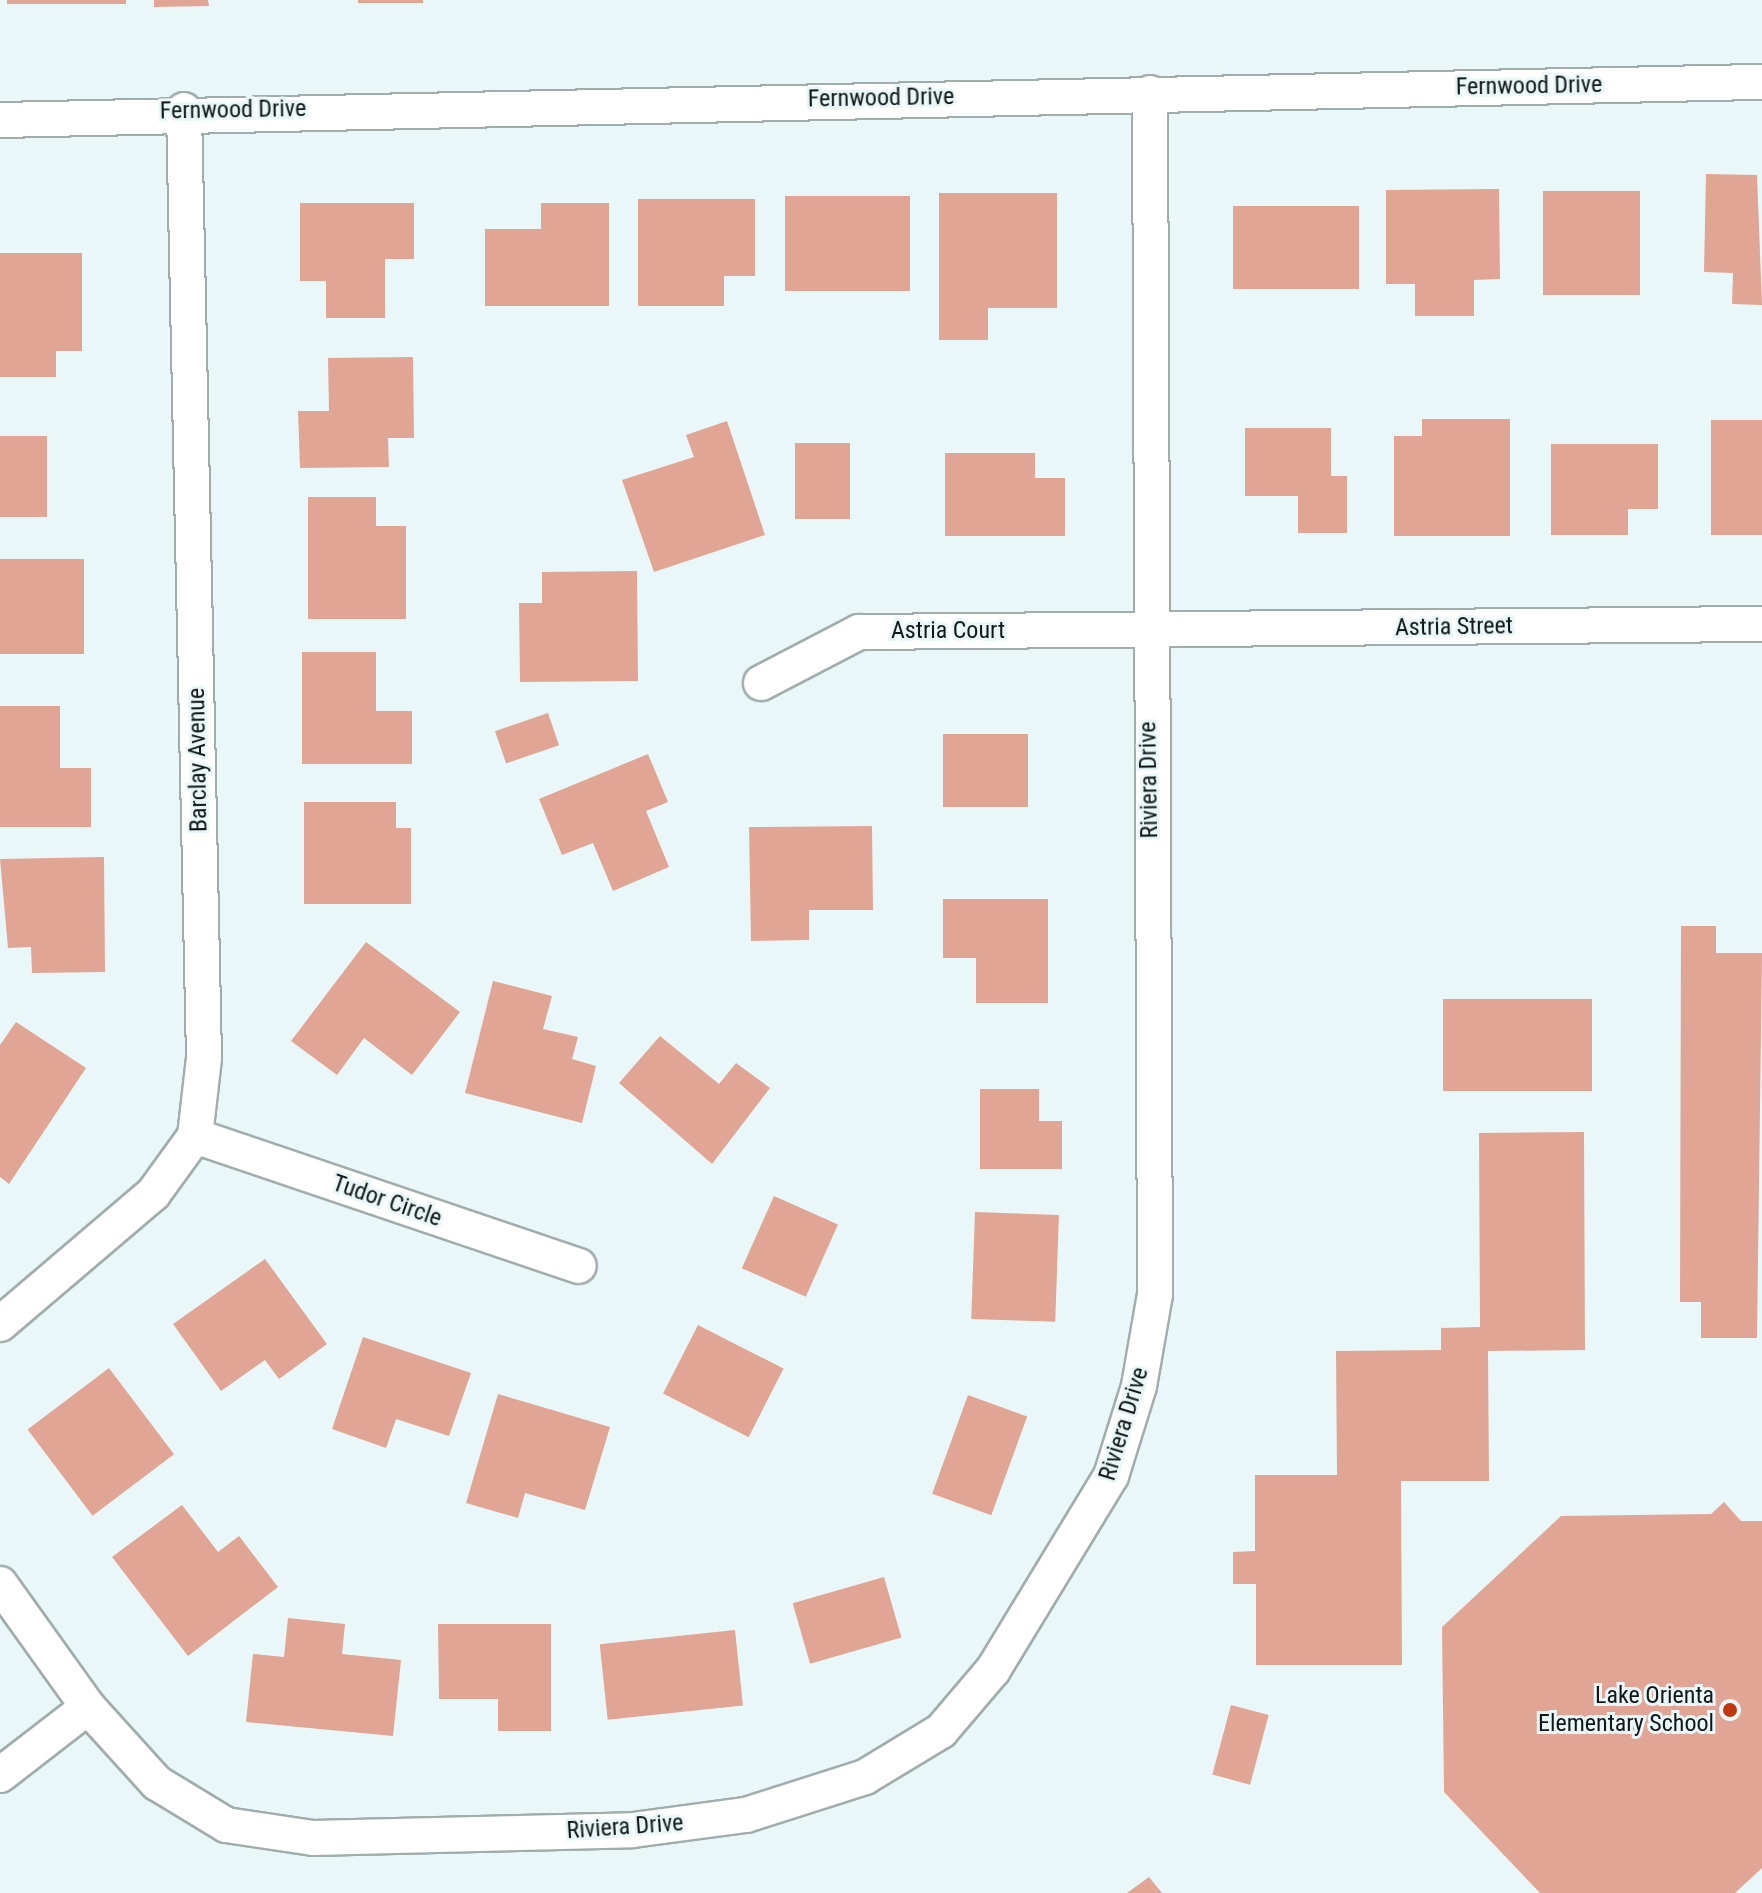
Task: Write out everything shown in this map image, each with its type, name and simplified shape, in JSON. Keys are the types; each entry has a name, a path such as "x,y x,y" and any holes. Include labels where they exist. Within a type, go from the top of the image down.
{"street":[{"name":"Fernwood Drive","path":"0,120 184,110 1762,82"},
{"name":"Riviera Drive","path":"0,1584 88,1707 157,1783 226,1825 313,1838 633,1830 746,1815 865,1777 941,1731 993,1670 1111,1476 1139,1386 1155,1294 1147,630 1150,93"},
{"name":"Barclay Avenue","path":"184,110 204,1058 195,1136"},
{"name":"Astria Street","path":"1147,630 1762,624"},
{"name":"Astria Court","path":"761,683 859,632 1147,630"},
{"name":"Tudor Circle","path":"195,1136 579,1266"},
{"path":"0,1324 143,1205 195,1136"},
{"path":"0,1775 88,1707"}],"building":[{"path":"7,0 126,0 126,4 7,4"},
{"path":"154,0 208,0 209,6 154,7"},
{"path":"358,0 423,0 423,3 358,3"},
{"path":"1706,174 1757,175 1762,305 1732,304 1733,273 1704,272"},
{"path":"1499,189 1500,279 1474,280 1474,316 1415,316 1415,284 1386,284 1386,190"},
{"path":"1543,191 1640,191 1640,295 1543,295"},
{"path":"939,193 1057,193 1057,308 988,308 988,340 939,340"},
{"path":"785,196 910,196 910,291 785,291"},
{"path":"638,199 755,199 755,276 724,276 724,306 638,306"},
{"path":"300,203 414,203 414,259 385,259 385,318 326,318 326,281 300,281"},
{"path":"541,203 609,203 609,306 485,306 485,229 541,229"},
{"path":"1233,206 1359,206 1359,289 1233,289"},
{"path":"0,253 82,253 82,351 56,351 56,377 0,377"},
{"path":"413,357 414,438 388,438 389,467 300,468 298,411 329,411 328,358"},
{"path":"1422,419 1510,419 1510,536 1394,536 1394,436 1422,436"},
{"path":"1711,420 1762,420 1762,535 1711,535"},
{"path":"727,421 765,535 654,572 622,480 694,457 686,435"},
{"path":"1245,428 1331,428 1331,476 1347,476 1347,533 1298,533 1298,496 1245,496"},
{"path":"0,436 47,436 47,517 0,517"},
{"path":"795,443 850,443 850,519 795,519"},
{"path":"1551,444 1658,444 1658,509 1628,509 1628,535 1551,535"},
{"path":"945,453 1035,453 1035,478 1065,478 1065,536 945,536"},
{"path":"308,497 376,497 376,526 406,526 406,619 308,619"},
{"path":"0,559 84,559 84,654 0,654"},
{"path":"637,571 638,681 520,682 519,603 542,603 542,572"},
{"path":"302,652 376,652 376,711 412,711 412,764 302,764"},
{"path":"0,706 60,706 60,768 91,768 91,827 0,827"},
{"path":"548,713 559,745 506,763 495,731"},
{"path":"943,734 1028,734 1028,807 943,807"},
{"path":"648,754 668,802 646,811 669,867 613,891 593,843 562,855 539,799"},
{"path":"304,802 396,802 396,828 411,828 411,904 304,904"},
{"path":"872,826 873,910 809,910 809,940 751,941 749,827"},
{"path":"104,857 105,972 32,973 31,947 8,948 0,859"},
{"path":"943,899 1048,899 1048,1003 976,1003 976,958 943,958"},
{"path":"1681,926 1716,926 1716,953 1762,953 1757,1338 1701,1338 1701,1302 1680,1302"},
{"path":"366,942 460,1012 412,1075 364,1038 337,1075 291,1041"},
{"path":"493,981 552,996 543,1029 578,1037 572,1059 596,1066 582,1123 465,1093"},
{"path":"1443,999 1592,999 1592,1091 1443,1091"},
{"path":"16,1022 86,1068 9,1184 0,1177 0,1045"},
{"path":"660,1036 719,1084 736,1063 770,1088 712,1164 619,1083"},
{"path":"980,1089 1039,1089 1039,1121 1062,1121 1062,1169 980,1169"},
{"path":"1584,1132 1585,1350 1488,1351 1489,1481 1401,1481 1402,1665 1256,1665 1256,1584 1233,1584 1233,1552 1255,1551 1255,1475 1337,1475 1336,1351 1441,1350 1441,1328 1480,1327 1479,1133"},
{"path":"774,1196 838,1224 806,1297 742,1268"},
{"path":"975,1212 1059,1215 1055,1322 971,1319"},
{"path":"265,1259 327,1344 279,1379 265,1360 221,1391 173,1324"},
{"path":"698,1325 784,1369 749,1437 663,1394"},
{"path":"363,1337 471,1373 449,1436 396,1419 386,1448 332,1429"},
{"path":"109,1368 174,1454 93,1516 28,1429"},
{"path":"498,1394 610,1427 585,1510 525,1493 518,1518 466,1503"},
{"path":"968,1395 1027,1417 991,1515 932,1494"},
{"path":"1724,1502 1741,1521 1762,1521 1762,1868 1735,1893 1540,1893 1444,1792 1442,1627 1561,1516 1711,1514"},
{"path":"182,1505 218,1552 239,1536 278,1587 188,1656 112,1557"},
{"path":"884,1577 901,1638 810,1664 793,1603"},
{"path":"288,1618 345,1624 342,1654 401,1660 393,1736 246,1722 253,1654 284,1657"},
{"path":"438,1624 551,1624 551,1731 498,1731 498,1699 439,1699"},
{"path":"735,1630 743,1706 608,1720 600,1644"},
{"path":"1231,1705 1269,1715 1250,1785 1212,1775"},
{"path":"1149,1877 1162,1893 1127,1893"}],"place":[{"name":"Lake Orienta Elementary School","path":"1730,1710"}]}
